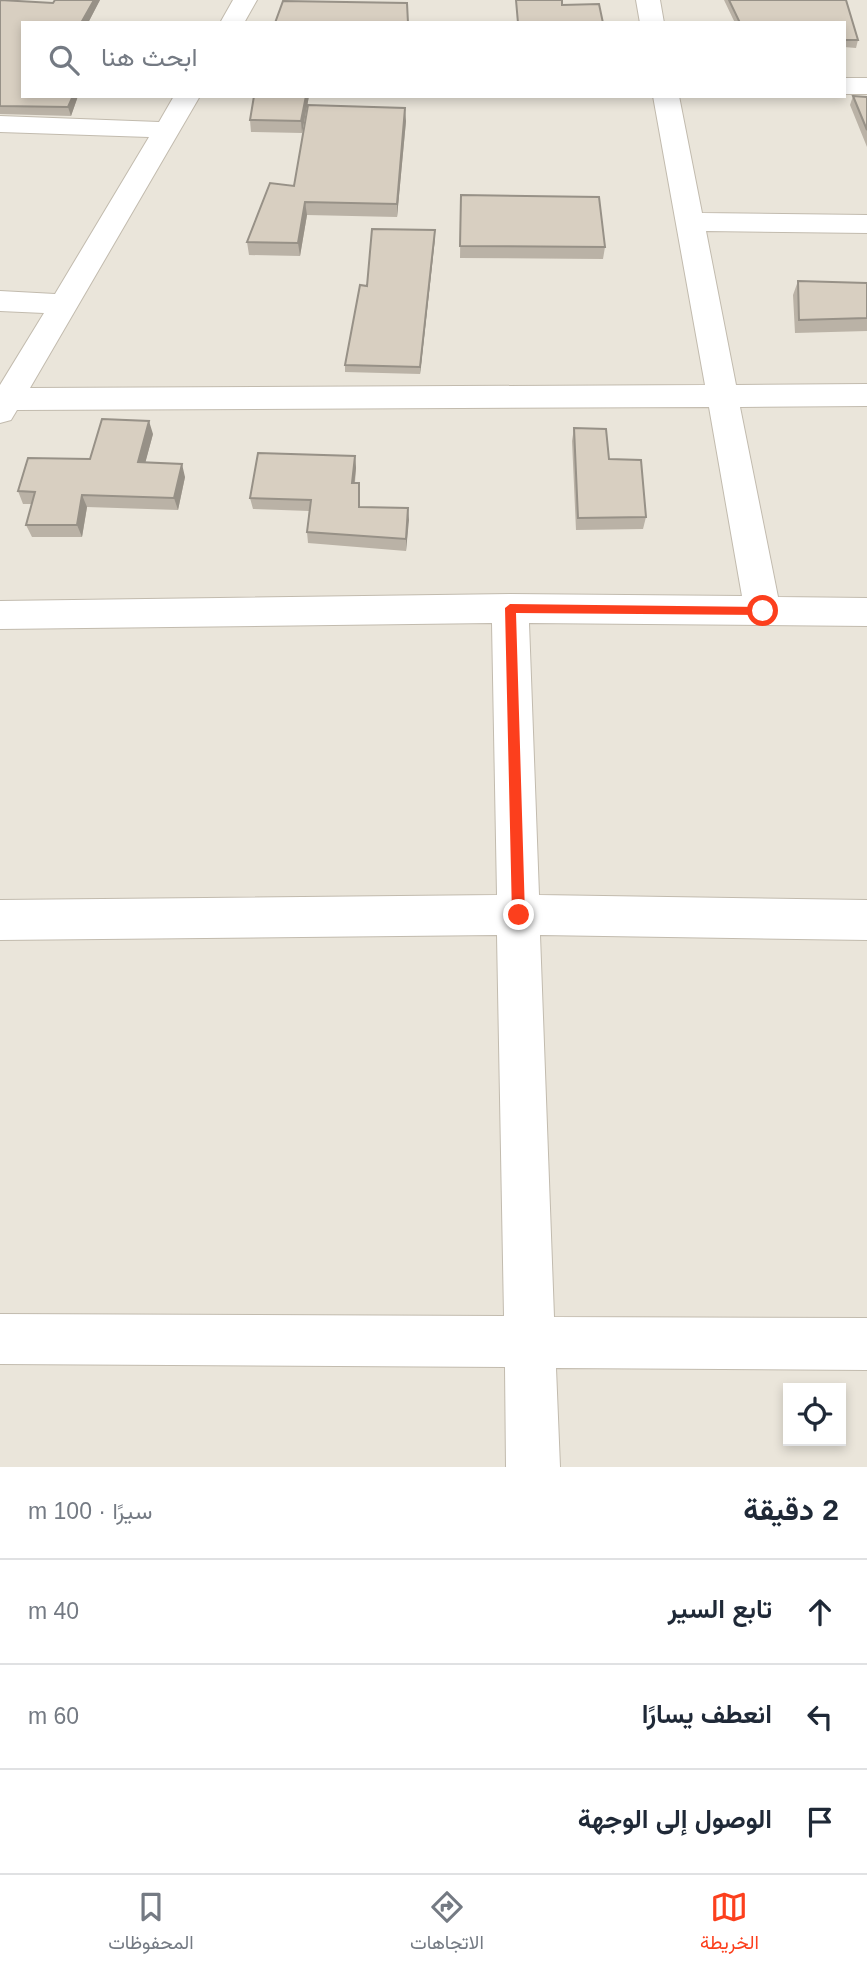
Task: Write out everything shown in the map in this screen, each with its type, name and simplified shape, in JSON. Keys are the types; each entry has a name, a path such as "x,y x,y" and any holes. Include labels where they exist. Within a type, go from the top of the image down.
{"street":[{"path":"233,21 246,0"},
{"path":"648,0 652,21"},
{"path":"846,86 867,86"},
{"path":"4,405 186,98"},
{"path":"666,98 763,611"},
{"path":"0,124 167,130"},
{"path":"690,222 867,224"},
{"path":"0,301 64,304"},
{"path":"4,405 722,394 867,395"},
{"path":"510,608 533,1467"},
{"path":"0,615 510,608 867,612"},
{"path":"0,920 519,915 867,920"},
{"path":"0,1339 867,1344"}],"shaded area":[{"path":"0,0 867,0 867,1467 0,1467"}],"building":[{"path":"0,0 53,3 55,0 94,0 82,21 21,21 21,98 72,98 68,107 0,106"},
{"path":"516,0 562,0 562,5 599,4 603,21 518,21"},
{"path":"729,0 846,0 858,40 846,40 846,21 739,21"},
{"path":"283,1 407,3 408,21 276,21"},
{"path":"853,96 867,97 867,130"},
{"path":"254,98 306,98 301,121 250,120"},
{"path":"308,105 405,108 397,204 305,202 298,243 247,242 270,183 294,186"},
{"path":"461,195 599,197 605,247 460,246"},
{"path":"372,229 435,230 420,367 345,365 360,285 367,286"},
{"path":"798,281 867,283 867,318 799,320"},
{"path":"102,419 149,421 138,462 182,464 174,498 82,495 77,525 26,525 35,492 18,491 28,458 90,459"},
{"path":"574,428 606,429 609,459 641,460 646,517 578,518"},
{"path":"258,453 355,456 352,483 359,483 359,507 408,508 406,539 307,532 311,500 250,498"}],"route":[{"path":"519,915 510,608 763,611"}]}
